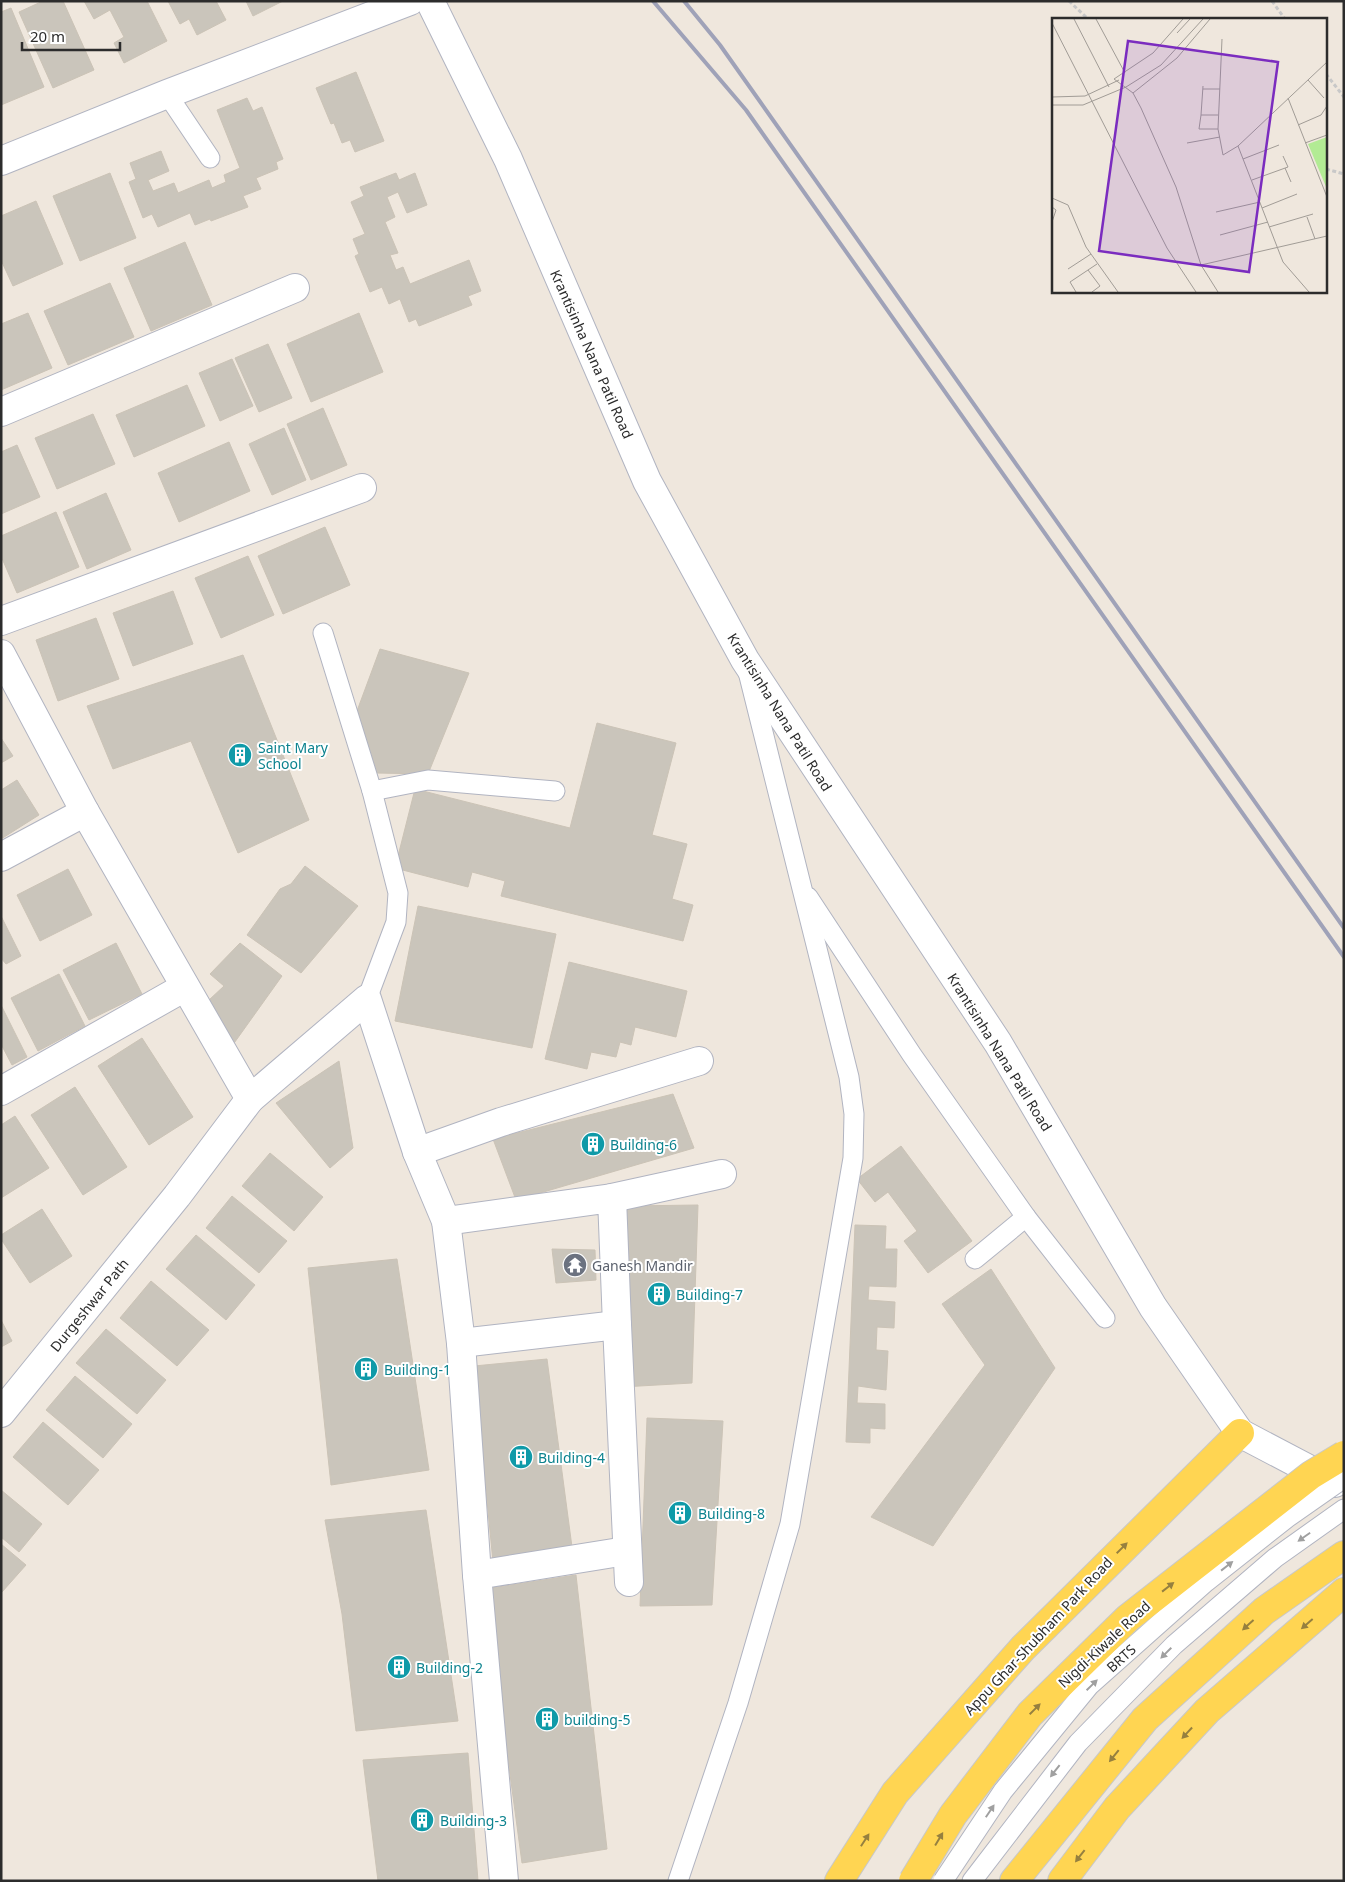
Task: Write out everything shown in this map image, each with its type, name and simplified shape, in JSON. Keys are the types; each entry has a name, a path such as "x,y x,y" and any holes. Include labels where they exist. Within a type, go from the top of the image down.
{"main road":[{"name":"Appu Ghar-Shubham Park Road","path":"839,1881 895,1792 1016,1655 1240,1433"},
{"name":"Nigdi-Kiwale Road","path":"913,1881 953,1815 1030,1714 1128,1618 1311,1475 1344,1455"},
{"path":"1014,1881 1145,1718 1264,1611 1344,1555"},
{"path":"1062,1881 1117,1808 1207,1711 1342,1599"}],"street":[{"path":"1,160 410,1"},
{"name":"Krantisinha Nana Patil Road","path":"430,1 508,159 647,481 745,660 998,1043 1153,1308 1240,1433"},
{"path":"1,412 295,288"},
{"path":"1,621 362,488"},
{"path":"1,654 85,812 250,1099"},
{"path":"1,857 85,812"},
{"path":"1,1091 185,987"},
{"path":"367,999 417,1152 446,1221 461,1343 477,1575 504,1881"},
{"name":"Durgeshwar Path","path":"1,1413 177,1196 250,1099 367,999"},
{"path":"417,1152 501,1122 699,1061"},
{"path":"446,1221 612,1198 722,1174"},
{"path":"612,1198 626,1551 629,1582"},
{"path":"461,1343 617,1325"},
{"path":"1240,1433 1344,1487"},
{"path":"477,1575 626,1551"}],"lane":[{"path":"167,94 210,158"},
{"path":"323,633 372,791 398,893 396,922 367,999"},
{"path":"678,1881 738,1703 790,1524 853,1158 854,1114 849,1077 745,660"},
{"path":"372,791 428,780 555,791"},
{"path":"801,885 912,1055 1026,1217 1105,1318"},
{"path":"974,1259 1026,1217"},
{"name":"BRTS","path":"943,1881 1003,1791 1089,1686 1206,1582 1287,1518 1344,1478"},
{"name":"BRTS","path":"972,1881 1078,1743 1174,1645 1275,1558 1344,1509"}],"path":[{"path":"1069,1 1087,18"},
{"path":"1272,1 1283,18"},
{"path":"1328,77 1344,97"},
{"path":"1328,170 1344,174"}],"building":[{"path":"43,1 63,1 94,70 53,88 19,12"},
{"path":"84,1 147,1 167,41 124,63 114,43 124,37 110,10 94,19"},
{"path":"168,1 216,1 226,20 197,35 189,19 180,24"},
{"path":"246,1 283,1 253,16"},
{"path":"11,8 44,87 1,105 1,12"},
{"path":"356,72 384,141 355,152 350,140 342,143 334,123 331,124 316,88"},
{"path":"247,98 253,111 262,107 283,159 276,162 278,169 256,178 261,189 243,196 248,207 195,225 190,213 158,227 152,214 143,218 129,182 136,179 130,163 161,151 169,171 148,180 153,191 174,183 178,193 209,180 212,188 226,182 224,175 240,168 217,110"},
{"path":"110,173 136,238 80,261 53,196"},
{"path":"396,173 399,180 415,173 427,205 407,213 398,192 387,197 395,217 385,222 398,253 390,255 396,270 403,267 410,284 469,260 481,291 468,296 472,305 419,326 416,319 409,322 400,299 389,304 382,287 370,292 355,256 359,254 353,239 365,234 351,202 364,196 360,187"},
{"path":"36,201 63,264 13,286 1,260 1,216"},
{"path":"185,242 212,305 151,331 124,268"},
{"path":"110,283 134,337 68,365 44,311"},
{"path":"28,313 52,368 1,390 1,324"},
{"path":"359,313 383,372 311,402 287,344"},
{"path":"268,344 292,398 259,412 235,358"},
{"path":"232,359 253,406 220,421 199,373"},
{"path":"187,385 205,426 134,457 116,415"},
{"path":"323,408 347,465 311,480 287,424"},
{"path":"93,414 115,464 57,489 35,438"},
{"path":"284,428 306,480 272,495 249,444"},
{"path":"229,442 250,491 179,522 158,473"},
{"path":"17,445 40,497 1,514 1,452"},
{"path":"106,493 131,550 87,569 63,512"},
{"path":"56,512 79,567 17,593 1,556 1,536"},
{"path":"325,527 350,585 283,614 258,556"},
{"path":"248,556 274,615 221,638 195,578"},
{"path":"173,591 193,644 133,666 113,613"},
{"path":"96,618 119,679 58,701 36,640"},
{"path":"380,649 469,673 428,774 376,773 357,711"},
{"name":"Saint Mary School","path":"243,655 309,820 238,853 191,741 113,769 87,706"},
{"path":"597,723 676,743 652,835 687,844 672,899 693,905 683,941 501,896 505,881 472,872 468,887 395,868 415,789 570,828"},
{"path":"1,738 13,756 1,763"},
{"path":"17,780 39,815 1,839 1,790"},
{"path":"305,866 358,906 301,973 247,935 280,889 291,884"},
{"path":"68,869 92,915 40,941 17,895"},
{"path":"418,906 556,934 532,1048 395,1021"},
{"path":"1,916 21,956 6,964 1,958"},
{"path":"116,943 142,994 89,1020 63,970"},
{"path":"240,943 282,976 232,1046 209,1000 224,986 210,974"},
{"path":"569,962 687,991 676,1037 635,1027 631,1045 620,1042 616,1057 591,1052 587,1069 545,1059"},
{"path":"59,974 85,1026 38,1051 11,998"},
{"path":"1,1005 27,1057 12,1065 1,1044"},
{"path":"142,1038 193,1117 149,1145 98,1066"},
{"path":"339,1061 353,1148 330,1168 276,1103"},
{"path":"75,1087 127,1167 83,1195 31,1115"},
{"name":"Building-6","path":"673,1094 694,1148 516,1200 493,1139"},
{"path":"15,1116 49,1168 1,1198 1,1125"},
{"path":"901,1146 972,1241 928,1273 904,1241 917,1231 888,1192 875,1202 857,1179"},
{"path":"270,1153 323,1197 294,1231 242,1186"},
{"path":"232,1196 287,1241 259,1273 206,1228"},
{"name":"Building-7","path":"698,1205 692,1383 622,1387 627,1206"},
{"path":"42,1209 72,1256 30,1283 1,1239 1,1235"},
{"path":"855,1225 886,1226 885,1249 897,1249 896,1287 869,1286 868,1300 895,1302 894,1328 877,1327 876,1350 888,1351 886,1390 858,1386 857,1403 885,1404 885,1429 870,1428 870,1443 846,1442"},
{"path":"196,1235 255,1285 226,1320 166,1269"},
{"name":"Ganesh Mandir","path":"552,1249 595,1250 596,1280 556,1283"},
{"name":"Building-1","path":"397,1259 429,1470 331,1485 308,1268"},
{"path":"991,1269 1055,1368 933,1546 871,1517 985,1365 942,1304"},
{"path":"151,1281 209,1330 177,1366 120,1318"},
{"path":"1,1320 12,1341 1,1347"},
{"path":"106,1329 166,1380 137,1414 76,1363"},
{"name":"Building-4","path":"547,1359 572,1547 493,1562 474,1366"},
{"path":"75,1376 132,1424 103,1458 46,1410"},
{"name":"Building-8","path":"647,1418 723,1421 712,1605 640,1606"},
{"path":"43,1422 99,1470 68,1505 13,1457"},
{"path":"1,1490 42,1524 19,1552 1,1537"},
{"name":"Building-2","path":"426,1510 458,1721 356,1731 342,1614 325,1520"},
{"path":"1,1544 26,1565 2,1592 1,1591"},
{"name":"building-5","path":"576,1575 607,1849 522,1863 485,1589"},
{"name":"Building-3","path":"468,1753 478,1881 378,1881 363,1760"}],"railway":[{"path":"653,1 746,110 1344,957"},
{"path":"684,1 720,45 1344,928"}],"place":[{"name":"Saint Mary School","path":"240,755"},
{"name":"Building-6","path":"593,1144"},
{"name":"Ganesh Mandir","path":"575,1265"},
{"name":"Building-7","path":"659,1294"},
{"name":"Building-1","path":"366,1369"},
{"name":"Building-4","path":"521,1457"},
{"name":"Building-8","path":"680,1513"},
{"name":"Building-2","path":"399,1667"},
{"name":"building-5","path":"547,1719"},
{"name":"Building-3","path":"422,1820"}]}
